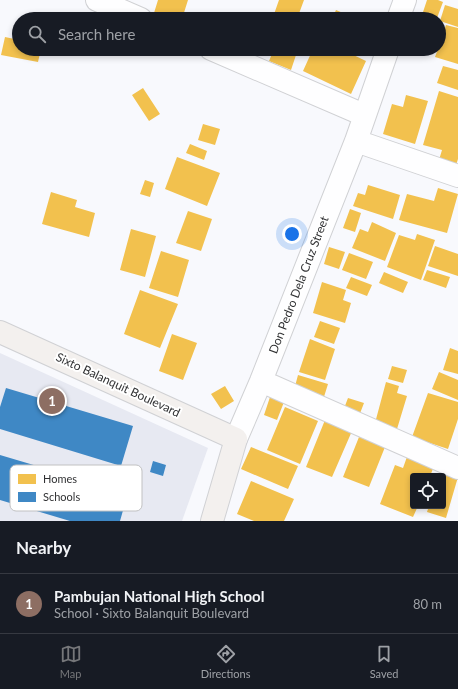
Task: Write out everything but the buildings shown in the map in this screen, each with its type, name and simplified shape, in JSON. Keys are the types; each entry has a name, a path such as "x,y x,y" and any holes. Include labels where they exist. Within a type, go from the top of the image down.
{"street":[{"path":"97,0 125,12"},
{"path":"401,12 405,0"},
{"path":"227,56 364,115"},
{"name":"Don Pedro Dela Cruz Street","path":"212,521 236,439 261,381 356,141 385,56"},
{"path":"356,141 458,176"},
{"name":"Sixto Balanquit Boulevard","path":"0,332 236,439"},
{"path":"261,381 458,468"}],"shaded area":[{"path":"0,353 208,448 182,521 0,521"}],"place":[{"name":"Pambujan National High School","path":"52,401"}]}
